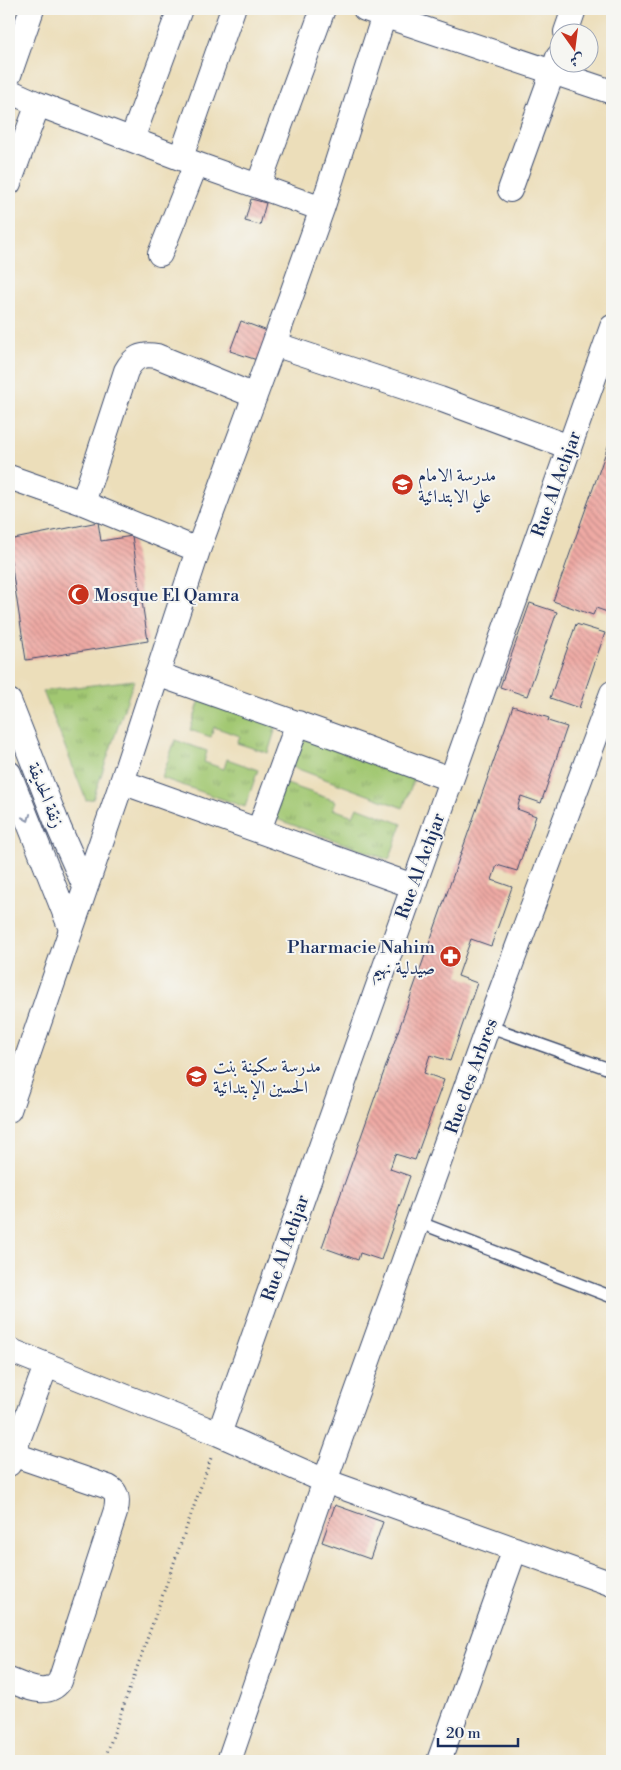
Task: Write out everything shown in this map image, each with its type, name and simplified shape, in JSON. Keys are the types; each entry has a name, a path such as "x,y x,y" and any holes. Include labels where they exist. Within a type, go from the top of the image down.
{"street":[{"path":"9,75 32,9"},
{"path":"132,139 180,9"},
{"path":"160,254 233,9"},
{"path":"258,186 323,9"},
{"path":"569,22 574,9"},
{"path":"9,1110 122,782 198,550 322,209 379,11 548,62"},
{"path":"510,190 553,72"},
{"path":"572,72 612,92"},
{"path":"9,91 38,104 188,161 322,209"},
{"path":"9,183 38,104"},
{"name":"Rue Al Achjar","path":"219,1434 612,327"},
{"path":"274,344 440,399 569,447"},
{"path":"83,503 126,371 136,357 143,355 157,356 255,396"},
{"path":"9,477 83,503 198,550"},
{"path":"157,674 450,779"},
{"name":"Rue des Arbres","path":"228,1761 488,1026 612,693"},
{"name":"زنقة الحديقة","path":"9,701 59,828 85,887"},
{"path":"259,830 298,723"},
{"name":"زنقة الحديقة","path":"9,773 70,929"},
{"path":"122,782 412,886"},
{"path":"9,1350 219,1434 329,1471 515,1549 612,1584"},
{"path":"9,1680 43,1691 52,1688 60,1681 117,1504 117,1496 114,1490 108,1487 10,1459 46,1366"},
{"path":"439,1761 515,1549"}],"lane":[{"path":"488,1026 612,1070"},
{"path":"418,1222 612,1298"}],"path":[{"path":"104,1761 219,1434"}],"green space":[{"path":"134,680 93,799 86,800 43,691"},
{"path":"200,700 277,724 268,753 237,743 240,736 214,727 211,737 190,730"},
{"path":"301,737 414,779 403,808 290,766"},
{"path":"175,740 207,751 204,762 224,769 227,759 258,770 245,807 162,778"},
{"path":"284,783 336,801 333,809 353,816 357,807 402,824 389,860 271,817"}],"building":[{"path":"251,199 266,203 260,225 245,221"},
{"path":"241,321 270,332 260,361 230,351"},
{"path":"612,435 612,608 610,613 596,608 593,615 553,601"},
{"name":"Mosque El Qamra","path":"98,522 101,541 132,536 148,641 26,660 9,540"},
{"path":"530,603 557,612 527,696 500,687"},
{"path":"576,624 605,633 579,708 550,698"},
{"path":"513,706 549,718 548,721 567,727 541,803 521,796 517,809 536,816 517,871 497,865 492,880 512,887 491,946 471,939 458,976 477,983 450,1061 430,1055 424,1073 444,1080 415,1160 395,1154 390,1169 410,1176 381,1260 360,1253 358,1260 322,1247"},
{"path":"335,1505 383,1522 370,1559 322,1542"}],"place":[{"name":"مدرسة الامام علي الابتدائية","path":"402,485"},
{"name":"Mosque El Qamra","path":"78,595"},
{"name":"Pharmacie Nahim صيدلية نهيم","path":"451,957"},
{"name":"مدرسة سكينة بنت الحسين الإبتدائية","path":"197,1076"}]}
